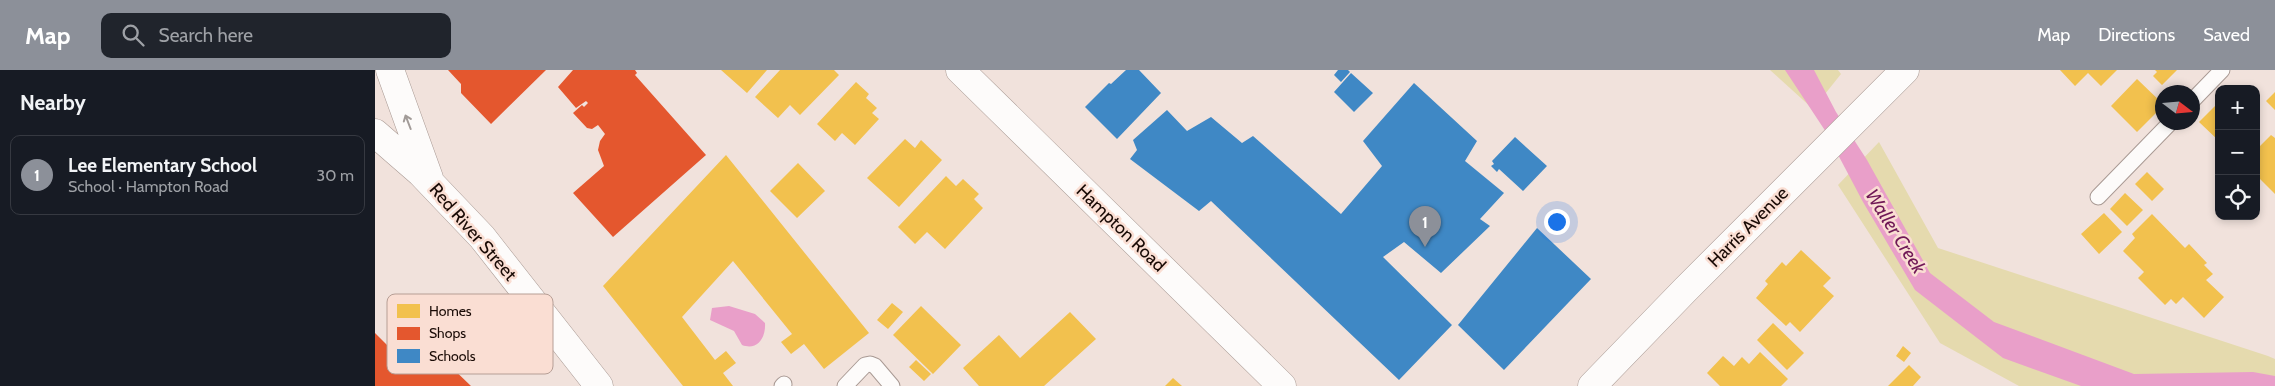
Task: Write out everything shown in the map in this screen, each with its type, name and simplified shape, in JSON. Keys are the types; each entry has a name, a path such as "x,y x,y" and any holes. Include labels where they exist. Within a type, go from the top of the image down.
{"street":[{"path":"390,70 431,184"},
{"name":"Hampton Road","path":"959,70 1282,386"},
{"name":"Harris Avenue","path":"1592,386 1905,70"},
{"name":"Red River Street","path":"375,133 431,184 482,237 526,294"},
{"name":"Red River Street","path":"553,329 595,384"}],"lane":[{"path":"2200,93 2222,70"},
{"path":"2099,197 2163,130"},
{"path":"845,386 865,365 870,364 875,366 892,386"}],"shaded area":[{"path":"1770,70 1838,70 1841,74 1813,109"},
{"path":"1879,142 1938,248 2268,356 2275,359 2275,386 2019,386 1940,343 1838,185"}],"water":[{"name":"Waller Creek","path":"1785,70 1814,70 1836,112 1867,160 1930,273 1994,322 2134,374 2253,372 2275,376 2275,386 2081,386 2003,358 1915,290 1863,202 1826,132"},
{"path":"729,306 755,314 765,323 764,333 760,342 752,346 742,345 734,331 710,320 712,308"}],"building: Homes":[{"path":"721,70 767,70 747,93"},
{"path":"780,70 834,70 839,75 800,115 790,105 778,118 755,97"},
{"path":"2060,70 2117,70 2101,86 2088,73 2075,86"},
{"path":"2155,70 2177,70 2162,85 2153,76 2157,72"},
{"path":"2137,79 2155,96 2155,114 2137,132 2111,106"},
{"path":"856,82 869,94 866,98 877,108 872,113 879,119 855,145 842,133 835,141 817,124"},
{"path":"2275,92 2275,110 2266,101"},
{"path":"2215,106 2215,137 2200,123"},
{"path":"2271,135 2275,138 2275,194 2260,179 2260,146"},
{"path":"905,139 915,148 921,140 942,160 899,207 867,178"},
{"path":"726,155 869,333 824,369 804,344 791,354 781,342 792,334 733,261 682,317 715,360 726,351 736,363 723,373 733,386 683,386 603,286"},
{"path":"798,163 825,191 797,218 770,191"},
{"path":"2147,172 2164,189 2152,201 2135,184"},
{"path":"946,176 956,186 963,179 979,194 974,199 983,208 945,249 927,232 915,244 898,227"},
{"path":"2125,193 2143,210 2127,226 2110,209"},
{"path":"2104,213 2122,232 2099,254 2081,234"},
{"path":"2152,214 2185,248 2189,244 2207,263 2204,265 2213,274 2206,280 2224,297 2204,318 2183,297 2176,304 2171,299 2165,305 2138,278 2144,272 2123,251 2135,238 2132,234"},
{"path":"1801,250 1831,278 1823,286 1834,296 1800,332 1790,322 1786,326 1756,298 1768,284 1765,281 1782,262 1786,266"},
{"path":"892,303 903,312 888,329 877,320"},
{"path":"921,306 961,345 933,374 893,335"},
{"path":"1070,312 1096,339 1044,386 979,386 963,368 999,335 1020,358"},
{"path":"1773,323 1804,353 1787,370 1757,340"},
{"path":"1903,346 1911,353 1904,362 1896,356"},
{"path":"1760,352 1788,379 1781,386 1720,386 1707,373 1723,356 1734,366 1742,357 1749,364"},
{"path":"916,360 931,374 924,381 909,367"},
{"path":"1909,365 1921,377 1913,386 1888,386"},
{"path":"1173,378 1182,386 1165,386"}],"building: Shops":[{"path":"448,70 546,70 491,124 461,93 461,84"},
{"path":"573,70 635,70 637,73 635,75 706,155 613,237 573,193 604,166 598,150 600,141 605,134 598,125 592,129 587,128 573,113 582,105 584,107 588,103 586,101 576,108 558,87"},
{"path":"375,333 387,345 387,374 459,374 471,386 375,386"}],"building: Schools":[{"path":"1126,70 1139,70 1161,93 1117,139 1085,107 1109,83 1111,84"},
{"path":"1338,70 1348,70 1350,72 1341,82 1334,75"},
{"path":"1351,73 1373,93 1354,112 1334,92"},
{"path":"1414,83 1477,141 1465,161 1504,193 1480,219 1490,226 1441,273 1404,242 1383,257 1452,325 1399,380 1211,201 1199,211 1130,159 1137,150 1133,140 1167,110 1187,131 1211,117 1242,143 1253,136 1341,214 1382,166 1363,141"},
{"path":"1515,137 1547,166 1523,191 1499,169 1497,172 1491,166 1494,164 1492,161"},
{"path":"1537,228 1591,279 1504,370 1458,325"}],"place":[{"name":"Lee Elementary School","path":"1425,247"}]}
